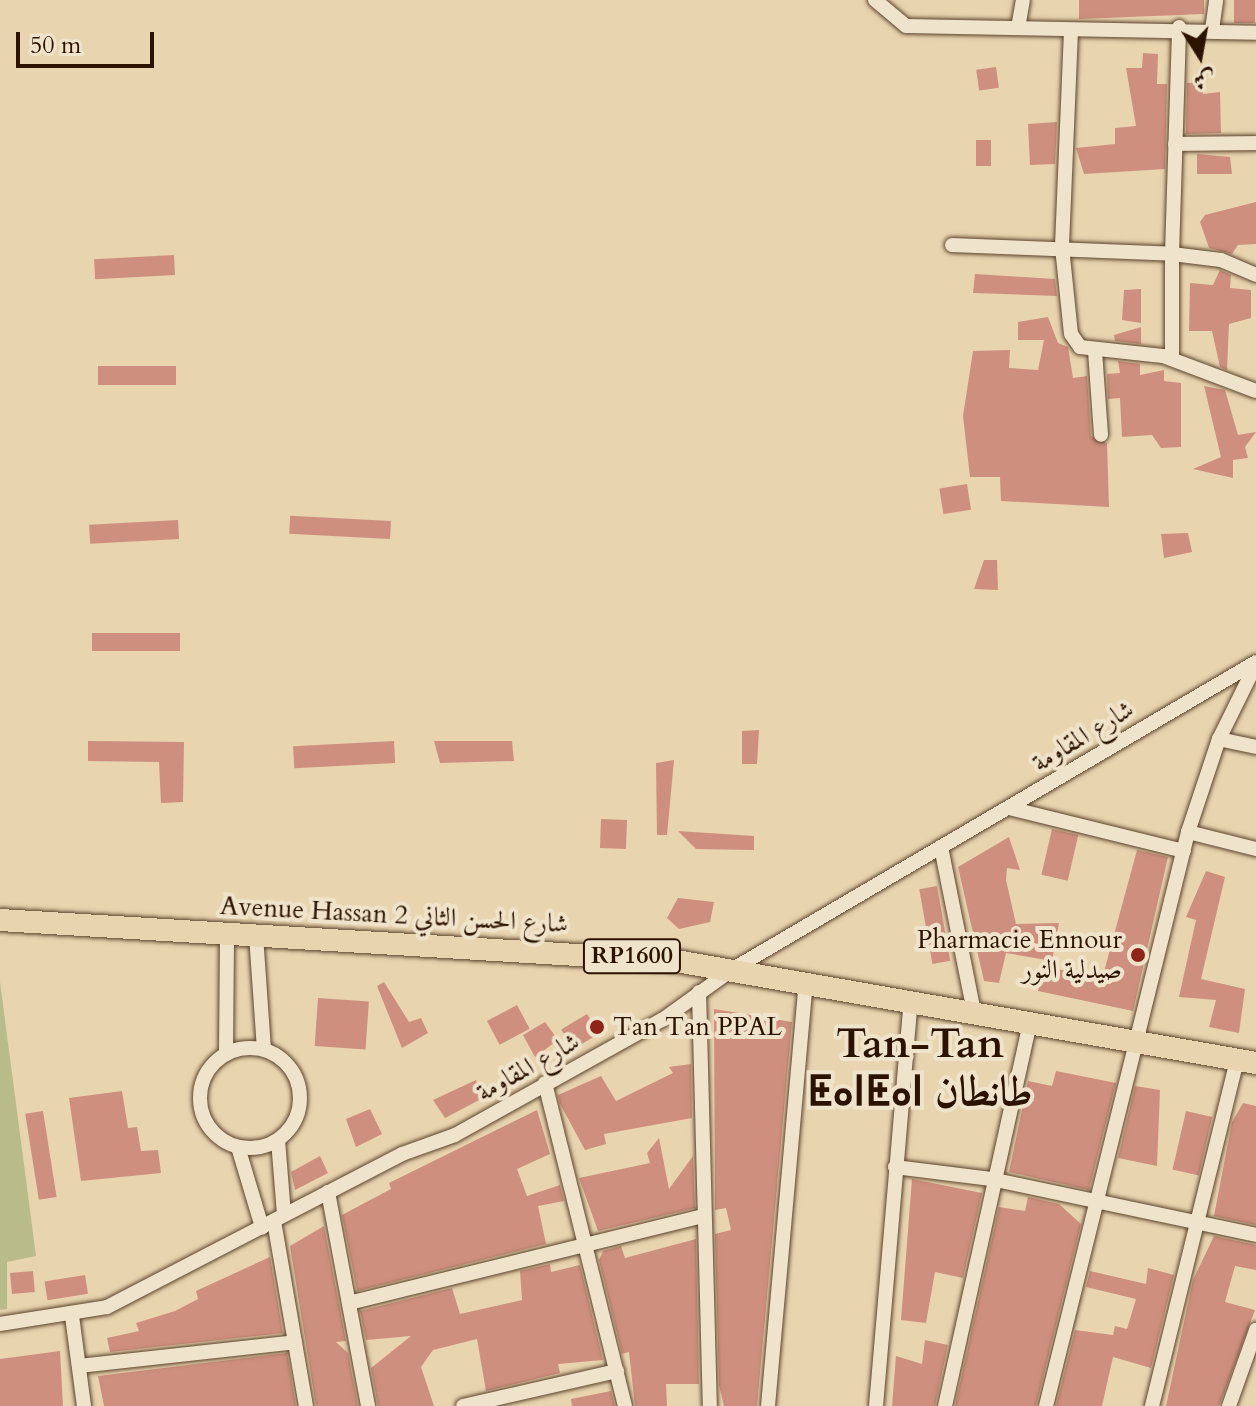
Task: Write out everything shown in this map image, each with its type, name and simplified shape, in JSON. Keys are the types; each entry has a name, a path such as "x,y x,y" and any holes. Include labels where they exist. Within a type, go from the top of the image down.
{"main road":[{"name":"Avenue Hassan 2 شارع الحسن الثاني","path":"0,920 733,969 1247,1061"}],"street":[{"path":"875,0 906,26 1071,31 1179,27 1256,33"},
{"path":"1018,28 1023,0"},
{"path":"1212,30 1216,0"},
{"path":"1172,359 1179,27"},
{"path":"1071,31 1062,247 1071,334 1080,347 1172,359 1256,391"},
{"path":"1175,144 1256,143"},
{"path":"952,245 1062,247 1172,254 1221,260 1256,275"},
{"path":"1095,351 1101,435"},
{"path":"1046,1406 1092,1199 1137,1041 1188,832 1219,739 1256,663"},
{"name":"شارع المقاومة","path":"0,1324 72,1316 123,1300 545,1083 733,969 1256,663"},
{"path":"1219,739 1256,747"},
{"path":"1009,808 1184,851"},
{"path":"1188,832 1256,849"},
{"path":"941,847 974,1012"},
{"path":"226,1053 227,934"},
{"path":"256,935 264,1049"},
{"path":"768,1406 806,982"},
{"path":"699,992 710,1406"},
{"path":"876,1406 911,1001"},
{"path":"945,1406 991,1179 1030,1022"},
{"path":"273,1221 238,1147 212,1131 200,1104 205,1075 226,1053 264,1049 291,1068 300,1090 298,1114 278,1140 273,1221 306,1406"},
{"path":"1152,1406 1199,1219 1247,1061"},
{"path":"545,1083 625,1406"},
{"path":"238,1147 278,1140"},
{"path":"895,1167 991,1179 1199,1219 1256,1235"},
{"path":"328,1192 368,1406"},
{"path":"349,1303 585,1242 703,1216"},
{"path":"72,1316 84,1406"},
{"path":"1229,1406 1256,1330"},
{"path":"79,1366 295,1342"},
{"path":"463,1406 617,1371"}],"green space":[{"path":"0,982 36,1256 7,1262 7,1309 0,1310"}],"building":[{"path":"1079,0 1204,0 1204,14 1079,19"},
{"path":"1234,0 1255,0 1255,23 1234,23"},
{"path":"1143,53 1158,54 1157,84 1167,84 1165,169 1084,174 1076,148 1115,144 1115,128 1136,126 1126,68 1142,68"},
{"path":"996,67 999,88 979,91 976,70"},
{"path":"1202,82 1203,94 1220,92 1221,133 1186,134 1187,83"},
{"path":"1057,122 1055,164 1030,165 1028,124"},
{"path":"976,140 991,140 991,166 976,166"},
{"path":"1197,154 1230,157 1232,174 1197,174"},
{"path":"1256,202 1256,244 1238,245 1232,254 1209,248 1200,222 1205,215"},
{"path":"174,255 175,275 95,279 94,259"},
{"path":"1220,270 1231,275 1230,288 1251,290 1251,318 1229,324 1227,370 1220,367 1212,331 1189,331 1190,283 1213,285"},
{"path":"975,274 1055,279 1057,296 973,293"},
{"path":"1141,289 1141,323 1122,320 1124,290"},
{"path":"1048,317 1058,343 1068,347 1073,378 1087,376 1091,436 1107,443 1109,507 1001,501 1000,477 970,477 963,416 973,351 1010,350 1009,368 1038,370 1044,340 1018,340 1018,322"},
{"path":"1141,327 1141,344 1115,341 1114,335"},
{"path":"1118,361 1140,364 1140,375 1164,370 1164,381 1181,383 1181,447 1161,448 1152,435 1122,437 1120,398 1108,399 1107,374 1120,373"},
{"path":"98,366 176,366 176,385 98,385"},
{"path":"1204,386 1225,390 1238,435 1256,432 1245,447 1248,458 1233,460 1233,478 1193,469 1221,457"},
{"path":"967,484 971,510 943,514 939,488"},
{"path":"290,516 391,521 390,539 289,534"},
{"path":"178,520 179,539 90,544 89,525"},
{"path":"1188,533 1192,552 1164,558 1161,534"},
{"path":"984,560 997,560 998,590 974,589"},
{"path":"92,633 180,633 180,651 92,651"},
{"path":"759,730 757,764 742,764 742,731"},
{"path":"88,741 184,742 183,802 161,803 159,762 88,761"},
{"path":"394,741 395,763 294,768 293,746"},
{"path":"434,741 512,741 514,761 440,763"},
{"path":"674,760 667,835 657,835 656,763"},
{"path":"601,819 627,820 626,849 600,848"},
{"path":"1052,829 1078,835 1068,881 1041,875"},
{"path":"678,831 754,836 754,850 696,849"},
{"path":"1009,837 1020,870 1007,868 1006,880 1016,924 1059,923 1052,961 1006,953 999,983 984,981 958,867"},
{"path":"1137,850 1168,857 1133,1011 1038,991 1044,966 1102,979"},
{"path":"1206,871 1225,877 1201,979 1245,989 1239,1033 1209,1027 1216,1000 1179,997 1196,920 1186,917"},
{"path":"937,886 950,961 932,964 919,889"},
{"path":"678,898 714,902 710,922 679,929 667,918"},
{"path":"384,982 409,1022 421,1018 428,1033 402,1048 377,986"},
{"path":"318,998 369,1002 366,1049 315,1046"},
{"path":"517,1005 530,1029 500,1045 487,1021"},
{"path":"714,1009 792,1022 757,1406 724,1406 719,1385 715,1234 731,1230 726,1208 715,1210"},
{"path":"587,1014 599,1034 573,1049 561,1029"},
{"path":"545,1022 558,1040 535,1057 523,1035"},
{"path":"691,1064 692,1118 604,1134 606,1144 585,1150 560,1104 558,1095 601,1076 616,1101 673,1073 669,1067"},
{"path":"1056,1071 1116,1083 1089,1190 1009,1172 1028,1081 1052,1086"},
{"path":"476,1080 485,1097 445,1118 433,1100"},
{"path":"1135,1086 1160,1090 1157,1166 1118,1158"},
{"path":"122,1091 128,1128 137,1127 141,1151 158,1150 161,1173 81,1181 69,1098"},
{"path":"1243,1103 1256,1106 1256,1225 1214,1216 1232,1122"},
{"path":"370,1109 382,1134 356,1147 346,1119"},
{"path":"537,1110 550,1154 517,1169 527,1196 560,1185 564,1201 538,1206 546,1244 357,1291 342,1215 391,1189 389,1183"},
{"path":"43,1111 57,1197 39,1200 25,1114"},
{"path":"1186,1111 1212,1117 1199,1176 1173,1169"},
{"path":"659,1138 669,1189 693,1156 695,1208 598,1231 579,1178 650,1163 647,1153"},
{"path":"320,1156 328,1173 295,1190 291,1172"},
{"path":"912,1179 982,1193 963,1278 935,1272 926,1323 901,1320"},
{"path":"1028,1197 1059,1204 1081,1224 1036,1406 955,1406 999,1207 1025,1211"},
{"path":"324,1226 346,1341 336,1342 348,1353 358,1406 316,1406 290,1246"},
{"path":"1214,1236 1256,1245 1256,1270 1235,1266 1225,1302 1255,1310 1219,1406 1166,1406 1193,1280"},
{"path":"696,1239 699,1384 666,1384 667,1406 635,1406 629,1352 622,1354 599,1260 603,1251 621,1246 625,1258"},
{"path":"270,1257 283,1333 110,1352 107,1338 139,1331 136,1323 175,1311 198,1299 196,1291"},
{"path":"550,1264 551,1272 580,1265 603,1360 558,1364 560,1373 486,1391 477,1339 433,1350 421,1367 434,1406 378,1406 371,1368 411,1336 366,1340 360,1311 452,1288 460,1314 522,1300 520,1271"},
{"path":"1148,1268 1174,1275 1151,1368 1113,1357 1102,1406 1056,1406 1075,1330 1113,1335 1115,1326 1127,1329 1136,1299 1086,1287 1090,1271 1146,1284"},
{"path":"33,1271 35,1292 12,1294 10,1273"},
{"path":"85,1275 88,1294 47,1300 45,1281"},
{"path":"925,1340 948,1345 935,1406 892,1406 896,1356 922,1364"},
{"path":"60,1351 63,1406 0,1406 0,1359"},
{"path":"287,1353 296,1406 104,1406 98,1376"},
{"path":"611,1391 615,1406 572,1406 571,1399"}],"place":[{"name":"Pharmacie Ennour صيدلية النور","path":"1138,955"},
{"name":"Tan Tan PPAL","path":"597,1027"}],"district":[{"name":"Tan-Tan ⵟⴰⵏⵟⴰⵏ طانطان","path":"920,1068"}]}
